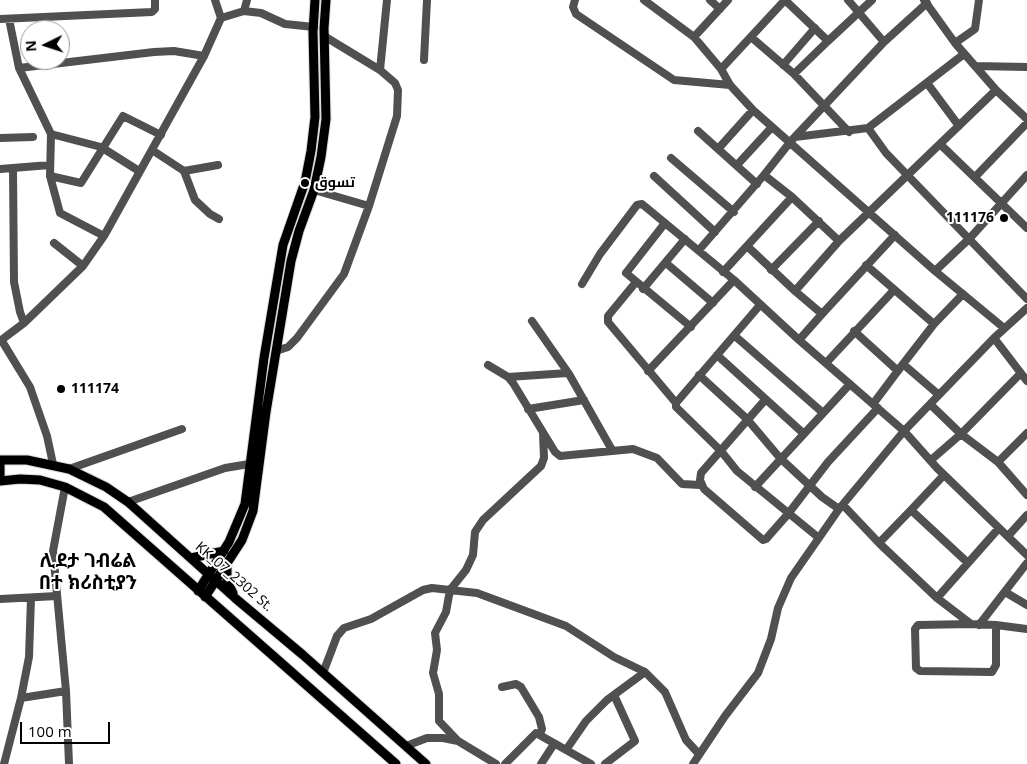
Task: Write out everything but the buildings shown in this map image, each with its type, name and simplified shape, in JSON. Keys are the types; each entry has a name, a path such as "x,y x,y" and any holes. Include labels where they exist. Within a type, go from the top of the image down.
{"main road":[{"path":"205,597 242,540 252,516 264,358 283,245 305,182 311,151 315,108 315,0"},
{"path":"198,591 224,550 240,520 245,504 249,464 256,451 276,351 292,253 314,190 326,119 324,36 326,0"},
{"name":"KK_07_2302 St.","path":"0,462 28,460 70,469 106,487 128,502 238,601 303,655 426,764"},
{"path":"0,462 0,480 31,480 65,487 104,507 396,764"},
{"path":"191,558 224,550"},
{"path":"227,563 228,581 238,601"}],"street":[{"path":"0,19 152,12 155,9 154,0"},
{"path":"52,464 47,436 30,387 1,341 24,322 83,266 104,236 204,56 222,18 215,0"},
{"path":"244,11 247,0"},
{"path":"380,70 387,0"},
{"path":"424,60 427,0"},
{"path":"575,0 573,7 576,14 674,80 730,85"},
{"path":"644,0 694,37 721,69 730,85 753,110 772,126 793,139 829,179 1004,328"},
{"path":"710,0 720,9"},
{"path":"694,37 728,0"},
{"path":"721,69 785,0 828,41"},
{"path":"848,0 884,42"},
{"path":"794,74 872,0"},
{"path":"955,43 975,29 979,0"},
{"path":"699,250 734,212 793,139 825,104 884,42 926,2 964,54 1027,121 975,177"},
{"path":"222,18 244,11 261,13 285,24 314,27"},
{"path":"9,19 19,68 51,134 50,176 59,209 63,216 104,236"},
{"path":"783,65 815,28"},
{"path":"276,351 288,348 297,338 344,274 369,206 397,116 398,104 395,83 380,70 324,36"},
{"path":"751,37 825,104 849,132"},
{"path":"19,68 154,52 174,51 204,56"},
{"path":"793,139 868,128 964,54"},
{"path":"975,66 1027,67"},
{"path":"927,83 958,126"},
{"path":"795,291 839,241 996,90"},
{"path":"718,149 753,110"},
{"path":"50,176 81,183 101,148 123,116 161,135"},
{"path":"737,165 772,126"},
{"path":"868,128 886,153 1027,299"},
{"path":"698,131 757,184"},
{"path":"51,134 101,148 139,171"},
{"path":"0,138 33,137"},
{"path":"940,144 1027,228"},
{"path":"152,150 184,171 195,200 210,214 219,219"},
{"path":"671,158 734,212"},
{"path":"0,169 50,165"},
{"path":"184,171 218,165"},
{"path":"13,169 14,282 24,322"},
{"path":"764,175 792,197 839,241"},
{"path":"654,176 716,232"},
{"path":"935,271 970,238 1027,176"},
{"path":"314,190 369,206"},
{"path":"723,272 792,197"},
{"path":"582,284 600,254 637,205 642,204 734,280 799,340 904,431 944,475 1027,555"},
{"path":"771,270 819,221"},
{"path":"665,223 627,270 627,275 691,327"},
{"path":"799,340 895,235"},
{"path":"643,289 685,240"},
{"path":"54,244 83,266"},
{"path":"747,246 771,270 822,314"},
{"path":"666,263 713,303"},
{"path":"866,265 934,324"},
{"path":"648,371 734,280"},
{"path":"636,282 607,319 676,403 676,407 721,450 737,471 820,538"},
{"path":"826,363 894,290"},
{"path":"488,365 508,377 542,433 560,456 633,449 648,452 657,458 682,484 700,485 763,540 788,514 809,485 875,406 901,367 934,324 963,294"},
{"path":"676,403 760,305"},
{"path":"693,764 758,673 784,593 791,578 841,507 904,431 1004,328 1025,314"},
{"path":"532,321 568,372 612,450"},
{"path":"854,331 939,395"},
{"path":"735,336 822,412"},
{"path":"994,338 1027,381"},
{"path":"717,355 803,433"},
{"path":"508,377 568,372"},
{"path":"931,460 961,434 1020,374"},
{"path":"699,375 747,419 780,458 809,485 841,507 937,598 971,624"},
{"path":"755,487 822,412 850,384"},
{"path":"528,409 584,400"},
{"path":"700,485 701,473 765,400"},
{"path":"931,405 961,434 998,462 1027,495"},
{"path":"70,469 182,429"},
{"path":"496,764 458,741 439,721 439,694 433,673 437,650 435,633 446,612 450,590 466,570 473,555 475,532 483,520 541,466 544,458 542,433"},
{"path":"998,462 1027,433"},
{"path":"128,502 225,468 249,464"},
{"path":"879,543 944,475"},
{"path":"1021,489 1027,482"},
{"path":"65,487 53,551 66,690 69,764"},
{"path":"911,510 968,563"},
{"path":"1008,536 1027,515"},
{"path":"937,598 999,528"},
{"path":"980,625 1027,563"},
{"path":"323,673 337,636 344,628 371,619 423,590 477,593 566,626 600,649 645,672 666,692 686,740 699,754"},
{"path":"1005,592 1027,605"},
{"path":"0,598 57,596"},
{"path":"4,764 21,698 29,657 31,598"},
{"path":"996,625 996,665 992,672 918,670 915,629 918,625 971,624 996,625 1027,629"},
{"path":"566,750 586,721 614,694 645,672"},
{"path":"502,687 516,684 521,687 539,717 542,729 540,734"},
{"path":"21,698 66,690"},
{"path":"605,764 635,741 614,694"},
{"path":"505,764 532,735 540,734 554,744 591,764"},
{"path":"406,746 415,741 435,737 458,741"},
{"path":"541,764 554,744"}],"place":[{"name":"تسوق","path":"305,183"},
{"name":"111176","path":"1004,218"},
{"name":"111174","path":"61,389"}],"district":[{"name":"ሊደታ ገብሬል በተ ክሪስቲያን","path":"88,573"}]}
